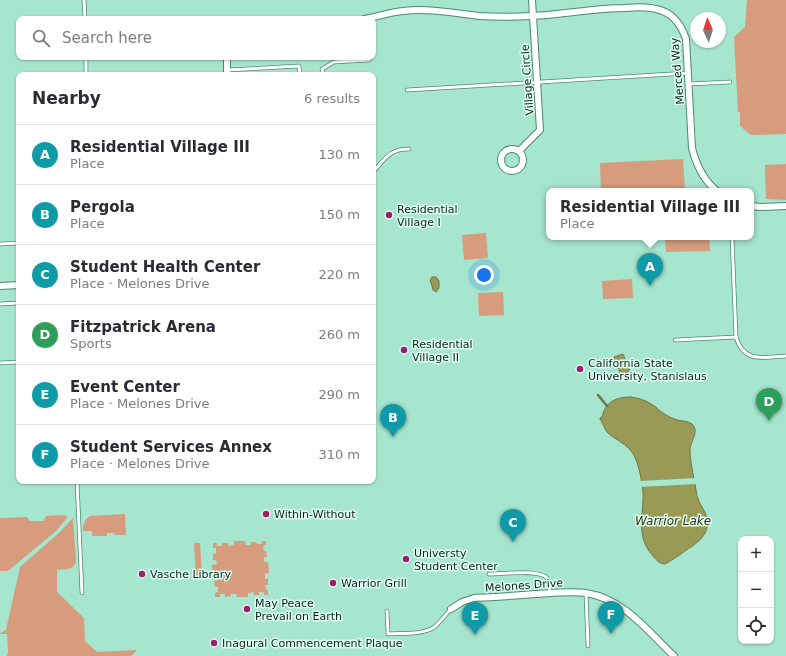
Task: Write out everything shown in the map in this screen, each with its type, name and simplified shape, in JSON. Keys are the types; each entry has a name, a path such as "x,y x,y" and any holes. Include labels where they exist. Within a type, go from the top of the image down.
{"street":[{"name":"Village Circle","path":"519,151 540,130 532,0"},
{"name":"Merced Way","path":"376,17 402,11 416,10 480,16 533,16 608,8 641,7 654,8 666,12 675,18 682,27 686,39 692,148 698,167 714,188"},
{"path":"227,72 228,60"},
{"path":"754,206 786,206"},
{"path":"0,286 16,285"},
{"name":"Melones Drive","path":"451,609 462,602 474,598 570,592 594,594 609,600 638,620 674,656"}],"lane":[{"path":"84,0 85,16"},
{"path":"86,60 86,72"},
{"path":"322,72 322,69 334,62 357,60"},
{"path":"227,72 299,66 300,72"},
{"path":"407,90 688,73"},
{"path":"689,84 730,82"},
{"path":"376,169 394,150 409,149"},
{"path":"732,240 736,337 738,344 744,353 750,356 786,356"},
{"path":"0,244 16,243"},
{"path":"0,304 16,303"},
{"path":"675,340 736,337"},
{"path":"0,363 16,362"},
{"path":"77,484 82,593"},
{"path":"489,574 527,572 543,574 548,579 550,593"},
{"path":"586,593 588,646"},
{"name":"Melones Drive","path":"387,611 388,634 422,632 433,627 451,609"}],"shaded area":[{"path":"747,0 786,0 786,134 751,135 740,126 734,37 745,27"},
{"path":"683,159 685,188 601,188 600,163"},
{"path":"786,164 786,200 766,199 765,165"},
{"path":"486,233 488,258 464,260 462,235"},
{"path":"665,240 709,240 710,251 666,252"},
{"path":"632,279 633,298 603,299 602,281"},
{"path":"503,292 504,315 479,316 478,293"},
{"path":"125,514 126,535 107,533 107,536 92,536 92,531 83,531 84,522 90,516"},
{"path":"63,515 68,517 56,531 8,571 0,571 0,518 27,517 30,521 44,521 46,516"},
{"path":"73,518 76,562 70,568 57,570 57,592 84,618 85,641 97,652 137,650 131,656 7,656 7,634 0,633 6,630 20,567 59,533"},
{"path":"234,541 245,541 246,545 251,545 251,542 262,544 262,541 266,541 266,545 263,546 267,557 264,557 264,562 268,562 269,573 265,574 265,579 268,579 268,585 265,585 266,590 268,590 268,595 264,595 264,592 259,592 259,595 254,595 253,592 248,593 248,597 237,597 236,594 231,594 231,596 225,597 225,594 220,594 220,597 215,597 215,593 218,592 218,587 215,587 214,581 217,581 217,576 213,576 212,565 217,564 216,560 213,560 213,554 216,553 216,548 213,548 213,543 217,543 217,546 222,546 222,543 228,543 229,546 234,545"},
{"path":"194,543 200,543 202,577 196,577"}],"water":[{"path":"432,277 436,277 439,281 439,288 436,292 433,290 430,280"},
{"path":"623,354 630,371 621,375 614,357"},
{"name":"Warrior Lake","path":"631,397 647,401 671,418 692,424 695,430 690,447 691,461 697,496 707,518 707,529 699,541 679,556 665,564 660,563 655,559 644,541 642,533 643,492 636,459 627,447 607,432 600,419 603,412 612,401"}],"pier":[{"path":"696,478 697,484 640,487 639,481"}],"waterway":[{"path":"598,395 607,406"}],"place":[{"name":"Residential Village I","path":"389,215"},
{"name":"Residential Village III","path":"650,286"},
{"name":"Residential Village II","path":"404,350"},
{"name":"California State University, Stanislaus","path":"580,369"},
{"name":"Fitzpatrick Arena","path":"769,421"},
{"name":"Pergola","path":"393,437"},
{"name":"Within-Without","path":"266,514"},
{"name":"Student Health Center","path":"513,542"},
{"name":"Universty Student Center","path":"406,559"},
{"name":"Vasche Library","path":"142,574"},
{"name":"Warrior Grill","path":"333,583"},
{"name":"May Peace Prevail on Earth","path":"247,609"},
{"name":"Student Services Annex","path":"611,634"},
{"name":"Event Center","path":"475,635"},
{"name":"Inagural Commencement Plaque","path":"214,643"}]}
